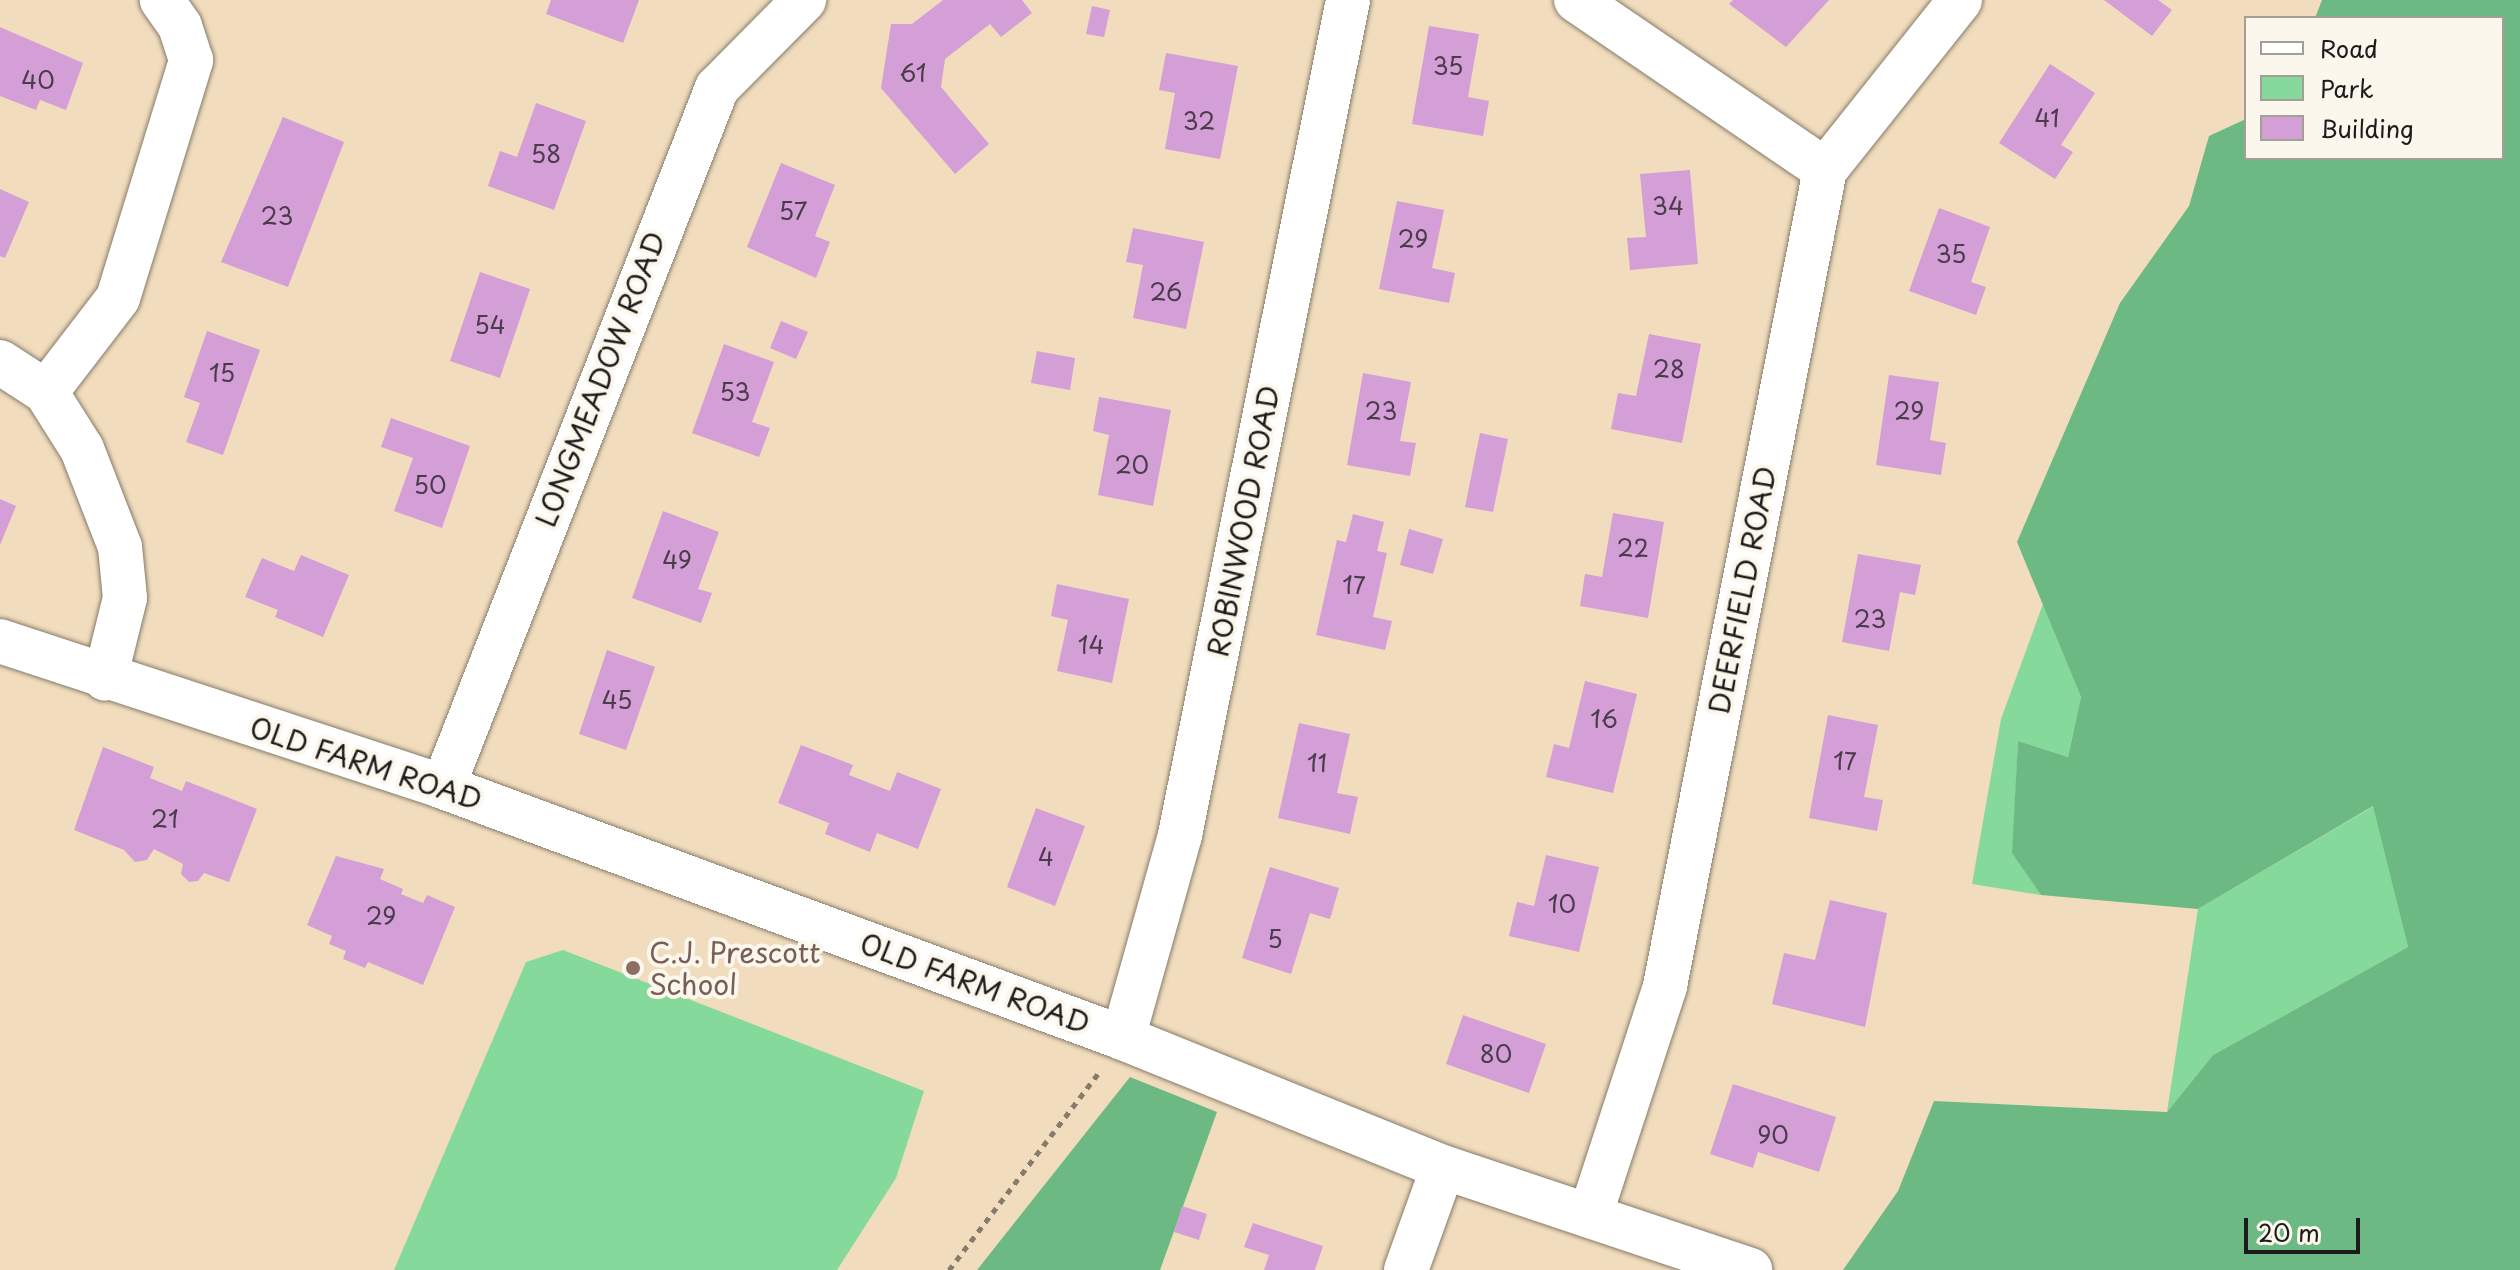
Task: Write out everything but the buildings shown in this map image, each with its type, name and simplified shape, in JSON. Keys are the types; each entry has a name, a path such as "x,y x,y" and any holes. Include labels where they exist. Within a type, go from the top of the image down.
{"street":[{"path":"46,392 118,298 191,60 180,26 162,0"},
{"name":"LONGMEADOW ROAD","path":"443,787 717,88 804,0"},
{"name":"ROBINWOOD ROAD","path":"1123,1038 1180,835 1348,0"},
{"path":"1576,0 1825,170"},
{"name":"DEERFIELD ROAD","path":"1590,1216 1665,986 1825,170 1960,0"},
{"path":"0,362 46,392 82,449 120,547 125,598 105,679"},
{"name":"OLD FARM ROAD","path":"0,641 105,679 443,787 1123,1038 1443,1167 1750,1270"},
{"path":"1406,1270 1443,1167"}],"path":[{"path":"949,1270 1074,1110 1123,1038"}],"green space":[{"path":"2322,0 2520,0 2520,1270 1843,1270 1898,1191 1934,1101 2167,1112 2213,1055 2408,947 2373,806 2198,909 2041,895 2012,853 2018,741 2068,757 2081,697 2017,542 2120,303 2189,206 2209,136 2244,120 2244,160 2504,160 2504,16 2316,16"},
{"path":"2043,604 2081,697 2068,757 2018,741 2013,853 2041,895 1972,884 2001,719"},
{"path":"2374,806 2408,947 2213,1055 2167,1112 2198,909"},
{"path":"563,950 924,1091 896,1178 837,1270 394,1270 526,962"},
{"path":"1130,1077 1217,1112 1160,1270 977,1270"}],"place":[{"name":"C.J. Prescott School","path":"633,968"}]}
